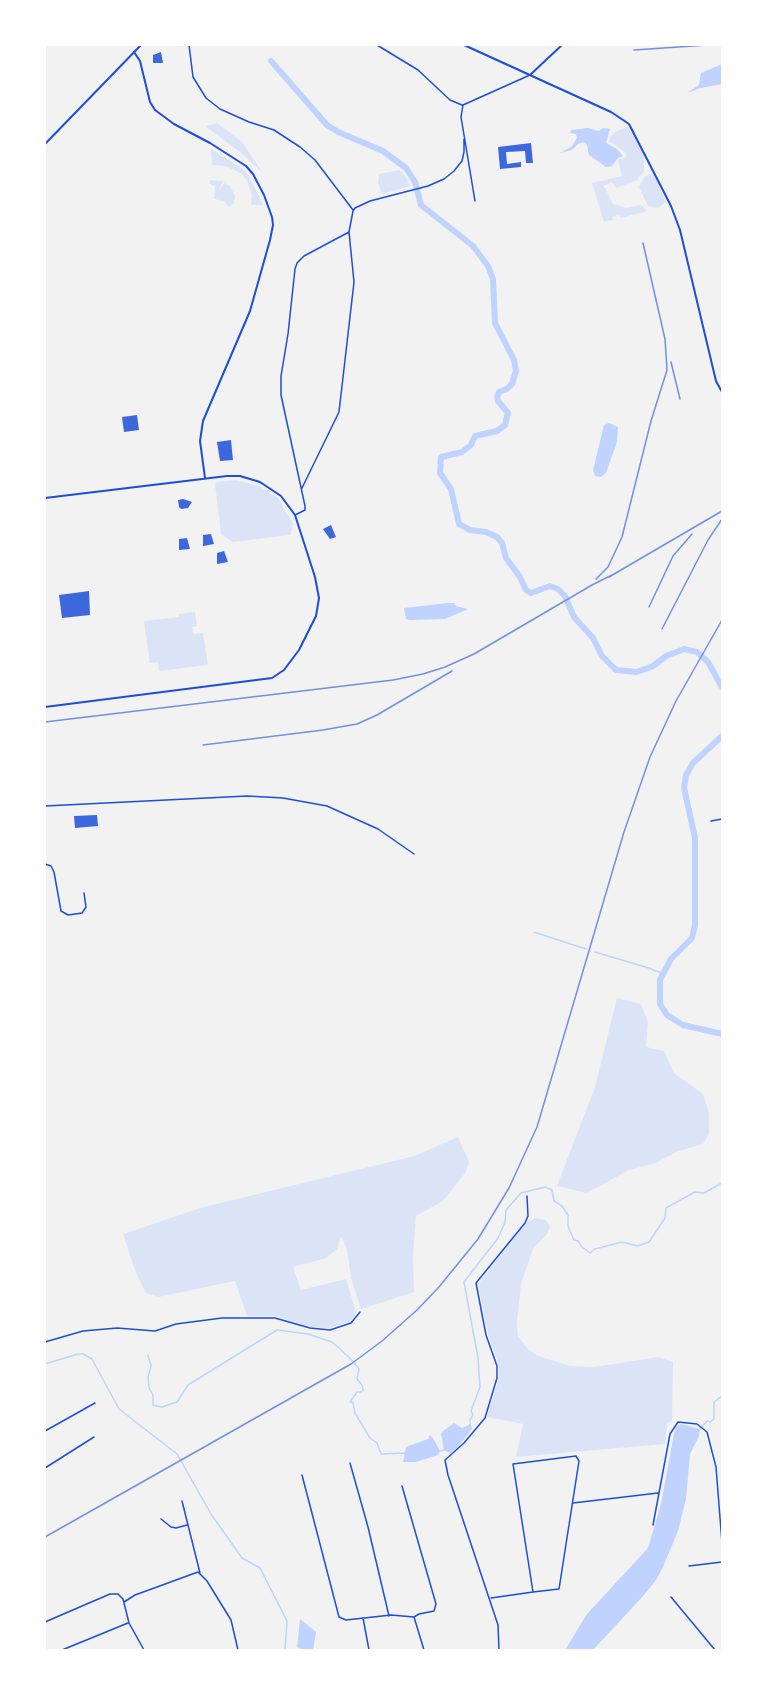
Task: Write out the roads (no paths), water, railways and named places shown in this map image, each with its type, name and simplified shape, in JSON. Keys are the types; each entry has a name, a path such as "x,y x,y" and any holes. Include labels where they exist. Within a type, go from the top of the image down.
{"street":[{"path":"45,144 141,45"},
{"path":"189,45 193,77 206,98 225,112 273,130 300,147 315,160 353,211"},
{"path":"377,45 418,70 436,84 450,100 463,105 530,75 562,45"},
{"path":"464,45 622,118 634,130 671,206 680,230 716,381 722,392"},
{"path":"134,52 140,61 150,102 155,110 174,124 246,166 264,195 273,225 250,311 203,421 200,441 205,478"},
{"path":"463,105 461,117 475,201"},
{"path":"301,489 339,412 354,282 349,232 353,211 370,201 428,186 444,179 458,167 464,152 464,135"},
{"path":"295,515 305,510 281,395 281,376 295,269 304,256 349,232"},
{"path":"45,498 205,478 240,476 260,482 281,496 295,515 318,587 319,605 299,650 284,670 272,678 45,707"},
{"path":"45,806 247,796 283,798 327,806 378,829 414,854"},
{"path":"711,821 722,819"},
{"path":"45,864 51,866 54,872 62,911 68,915 82,913 86,907 84,893"},
{"path":"495,1650 499,1650 498,1625 445,1460 464,1443 485,1418 497,1378 497,1366 486,1335 476,1283 525,1222 528,1216 527,1196"},
{"path":"45,1341 83,1330 117,1328 155,1330 176,1324 222,1318 274,1318 310,1328 330,1330 351,1323 360,1312"},
{"path":"45,1431 95,1403"},
{"path":"653,1525 670,1434 678,1422 697,1424 707,1432 716,1467 722,1544"},
{"path":"45,1468 94,1437"},
{"path":"490,1598 559,1589 579,1461 576,1456 513,1464 532,1592"},
{"path":"350,1464 389,1616"},
{"path":"302,1474 338,1615 343,1620 389,1616 414,1617 434,1611 436,1604 402,1486"},
{"path":"573,1503 659,1493"},
{"path":"182,1501 201,1574 231,1620 238,1650"},
{"path":"161,1519 171,1527 188,1525"},
{"path":"689,1566 722,1562"},
{"path":"124,1602 135,1595 198,1572 201,1574"},
{"path":"45,1622 110,1594 120,1594 129,1623 144,1650"},
{"path":"671,1597 715,1650"},
{"path":"414,1617 424,1650"},
{"path":"363,1618 369,1650"},
{"path":"62,1650 129,1623"}],"water":[{"path":"722,64 722,84 687,93 699,85 701,73"},
{"path":"588,128 599,131 603,128 610,129 606,143 617,149 623,156 618,158 612,166 606,167 589,155 587,145 583,142 572,150 560,153 572,146 577,138 576,134 570,133 571,130"},
{"path":"609,423 618,427 617,442 606,473 601,477 595,476 593,470 604,425"},
{"path":"454,603 456,606 468,609 445,619 406,619 404,608"},
{"path":"470,1420 472,1429 457,1448 450,1453 444,1450 441,1434 443,1431 454,1423 462,1428 469,1425"},
{"path":"681,1424 700,1429 690,1454 686,1499 678,1531 663,1567 644,1595 593,1650 565,1650 587,1614 648,1548 661,1504 674,1434 676,1427"},
{"path":"430,1435 440,1451 438,1455 416,1462 403,1462 406,1447 428,1439"},
{"path":"300,1619 316,1632 313,1650 303,1650 297,1647"}],"waterway":[{"path":"271,61 327,125 383,151 406,168 415,182 421,205 473,246 488,266 493,279 495,323 514,360 516,371 512,384 499,392 497,397 508,413 505,425 497,431 475,436 471,445 462,452 441,457 440,473 451,489 459,524 470,530 486,532 497,537 502,543 506,558 520,577 526,590 531,593 550,586 558,589 565,596 574,617 593,638 602,656 616,670 637,672 684,649 697,652 708,662 722,687"},
{"path":"722,736 693,763 686,775 684,788 695,838 695,925 692,938 671,959 660,980 660,1004 667,1015 683,1025 722,1034"},
{"path":"534,932 586,949"},
{"path":"595,952 652,969"},
{"path":"653,970 663,973"},
{"path":"470,1420 480,1387 478,1358 464,1282 498,1238 505,1222 506,1210 521,1193 545,1187 552,1190 554,1201 562,1206 568,1215 568,1226 574,1240 590,1253 595,1249 622,1242 638,1246 649,1242 665,1218 666,1208 695,1192 704,1193 722,1183"},
{"path":"148,1355 151,1366 148,1377 149,1388 153,1395 153,1405 162,1407 177,1402 188,1385 277,1330 308,1334 332,1342 359,1369 357,1379 363,1390 357,1392 350,1402 353,1403 355,1413 370,1438 377,1443 381,1454 405,1453"},
{"path":"45,1364 78,1354 92,1359 119,1409 177,1454 211,1514 242,1558 260,1568 287,1621 285,1650"},
{"path":"700,1429 707,1421 714,1419 714,1402 722,1396"},
{"path":"440,1451 444,1450"}],"railway":[{"path":"634,50 708,45"},
{"path":"596,579 608,567 622,537 651,421 667,370 665,339 643,243"},
{"path":"671,362 680,399"},
{"path":"609,577 722,511"},
{"path":"662,629 708,540 722,519"},
{"path":"649,607 673,556 692,534"},
{"path":"45,722 393,680 423,674 474,654 616,573"},
{"path":"45,1537 351,1364 382,1341 417,1310 478,1239 509,1188 537,1127 624,832 650,757 676,701 722,620"},
{"path":"203,745 357,724 377,715 452,671"}]}
